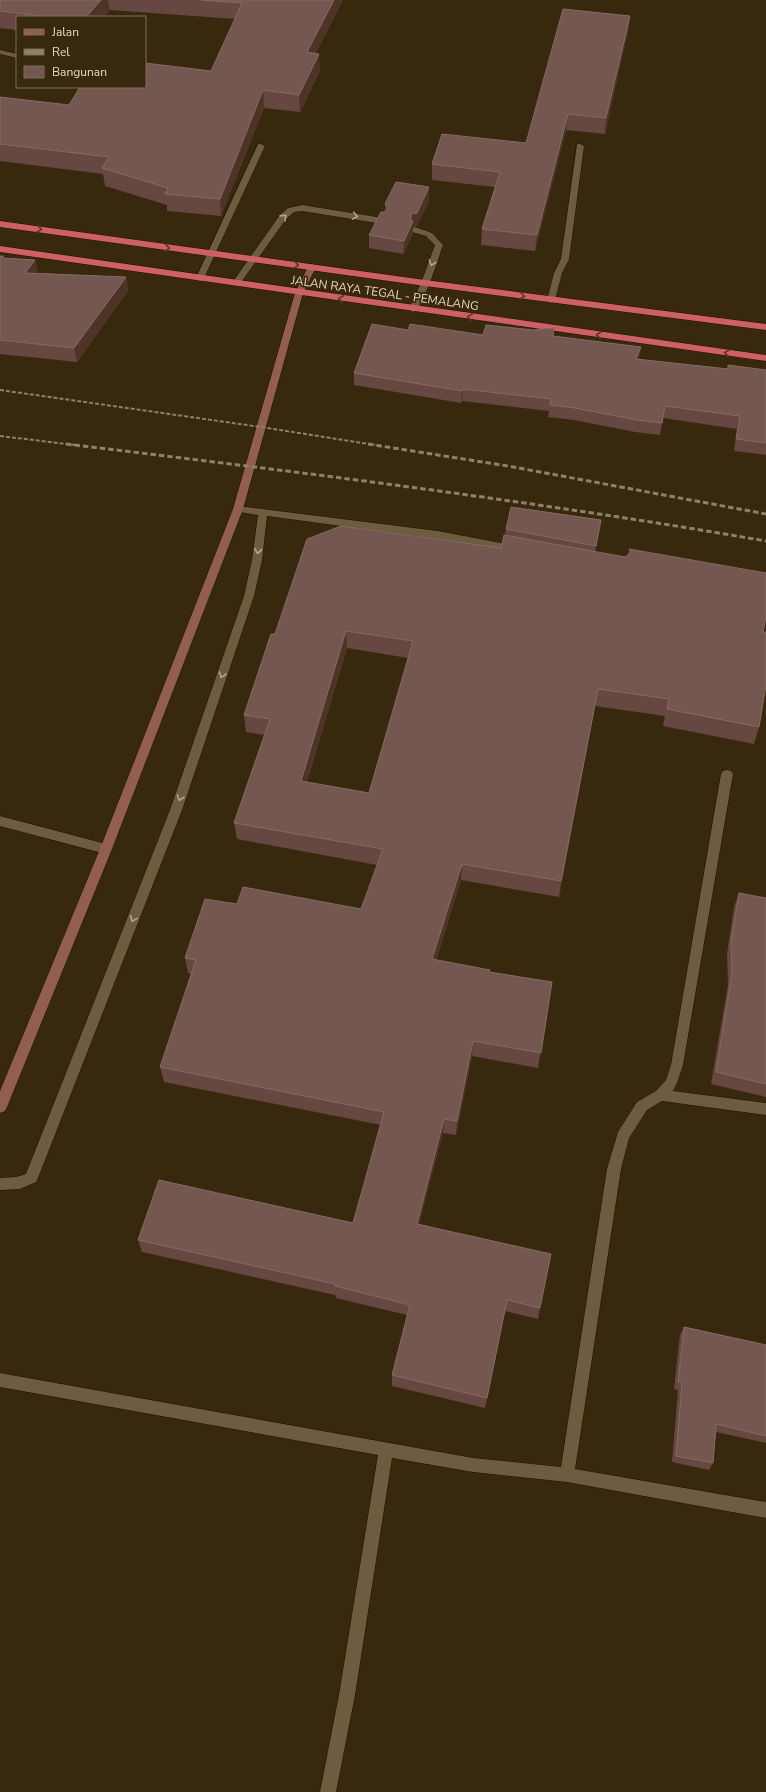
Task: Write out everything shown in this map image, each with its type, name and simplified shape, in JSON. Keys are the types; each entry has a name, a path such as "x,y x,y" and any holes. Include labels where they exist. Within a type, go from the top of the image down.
{"highway":[{"name":"JALAN RAYA TEGAL - PEMALANG","path":"0,224 551,300 766,327"},
{"name":"JALAN RAYA TEGAL - PEMALANG","path":"0,250 766,358"}],"main road":[{"path":"0,1107 106,848 238,509 299,293 312,267"}],"street":[{"path":"0,52 16,56"},
{"path":"200,278 213,254 261,146"},
{"path":"551,300 558,274 565,259 580,146"},
{"path":"236,284 252,259 283,217 291,210 302,208 383,221"},
{"path":"413,309 425,283 439,245 435,238 430,234 415,230"},
{"path":"238,509 438,535 530,552"},
{"path":"0,1184 15,1184 24,1182 31,1178 176,810 249,596 257,560 262,512"},
{"path":"567,1475 614,1169 623,1136 642,1106 661,1095 671,1083 677,1065 727,774"},
{"path":"0,821 106,848"},
{"path":"661,1095 766,1109"},
{"path":"0,1380 474,1465 567,1475 766,1510"},
{"path":"328,1792 347,1695 386,1450"}],"building":[{"path":"0,0 101,0 87,16 40,16 0,11"},
{"path":"201,0 334,0 307,52 319,54 299,95 263,90 220,199 165,194 168,188 102,168 109,157 0,144 0,97 69,105 79,88 146,88 146,63 211,71 242,3"},
{"path":"563,9 630,16 606,118 568,114 537,235 482,229 500,172 432,164 442,134 526,143"},
{"path":"396,182 429,187 417,213 411,214 411,220 413,221 404,241 369,235 381,212 384,212 389,208 385,204"},
{"path":"0,256 4,256 2,258 35,260 25,273 126,277 74,348 0,340"},
{"path":"372,324 408,330 410,324 483,335 486,325 533,330 554,328 553,336 641,347 636,359 728,369 728,365 766,370 766,443 736,439 740,416 665,406 662,423 550,405 551,399 463,389 462,391 354,373"},
{"path":"511,507 601,520 596,546 506,529"},
{"path":"341,526 501,548 504,535 625,557 632,552 629,549 766,573 766,617 763,632 766,632 766,685 759,727 667,709 669,699 598,689 561,881 462,864 432,959 490,970 489,972 552,982 541,1053 473,1041 457,1121 444,1119 417,1224 551,1254 540,1308 507,1300 487,1398 392,1375 410,1305 335,1286 335,1284 138,1240 159,1180 353,1223 384,1112 160,1067 196,960 185,958 205,899 237,904 243,887 361,909 383,849 234,823 270,719 244,715 271,634 275,634 307,539","holes":["346,631 413,641 369,793 301,781"]},
{"path":"739,893 766,898 766,1084 716,1072 732,972 731,941"},
{"path":"684,1327 766,1345 766,1436 716,1424 713,1463 676,1456 682,1383 678,1382"}],"railway":[{"path":"0,390 261,427 375,445"},
{"path":"0,436 75,445"},
{"path":"66,444 329,476 504,500 679,526 766,541"},
{"path":"368,444 508,466 766,514"}]}
